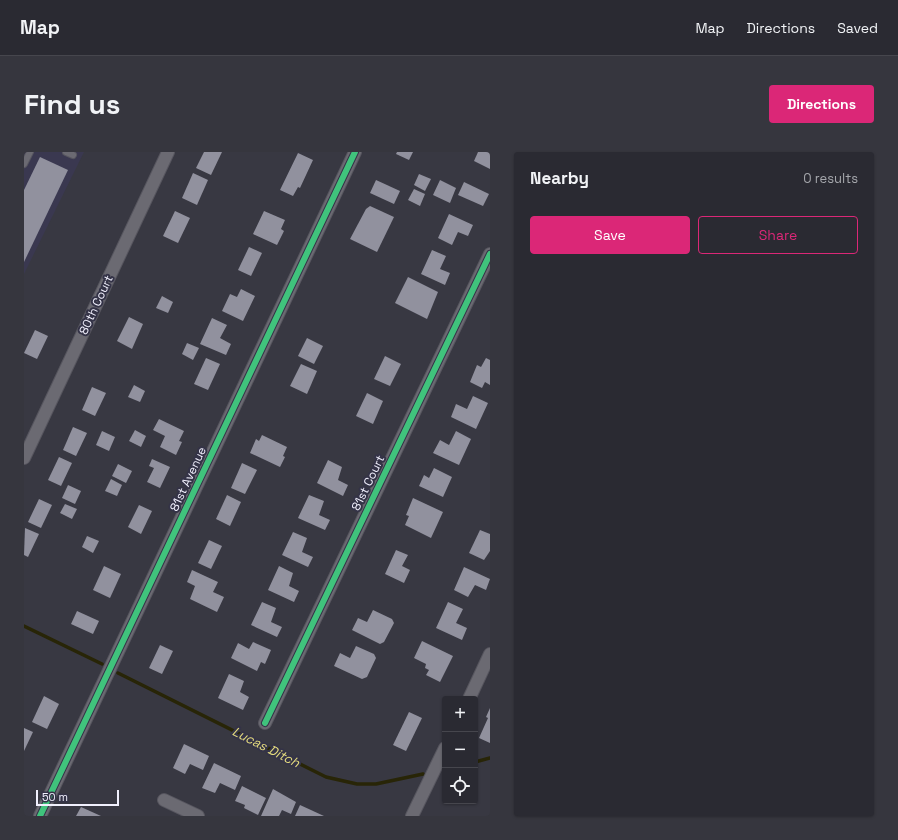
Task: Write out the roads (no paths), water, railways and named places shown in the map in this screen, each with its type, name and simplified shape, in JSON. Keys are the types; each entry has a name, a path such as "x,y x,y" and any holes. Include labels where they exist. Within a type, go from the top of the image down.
{"street":[{"name":"80th Court","path":"24,458 168,152"},
{"name":"81st Avenue","path":"40,816 355,152"},
{"name":"81st Court","path":"265,722 490,254"},
{"path":"470,696 489,657"},
{"path":"413,816 442,754"},
{"path":"164,800 198,816"}],"lane":[{"path":"24,164 30,152"},
{"path":"66,152 73,155"}],"waterway":[{"name":"Lucas Ditch","path":"24,626 102,664"},
{"name":"Lucas Ditch","path":"118,673 326,777 357,784 376,784 423,774"},
{"name":"Lucas Ditch","path":"478,761 490,758"}]}
